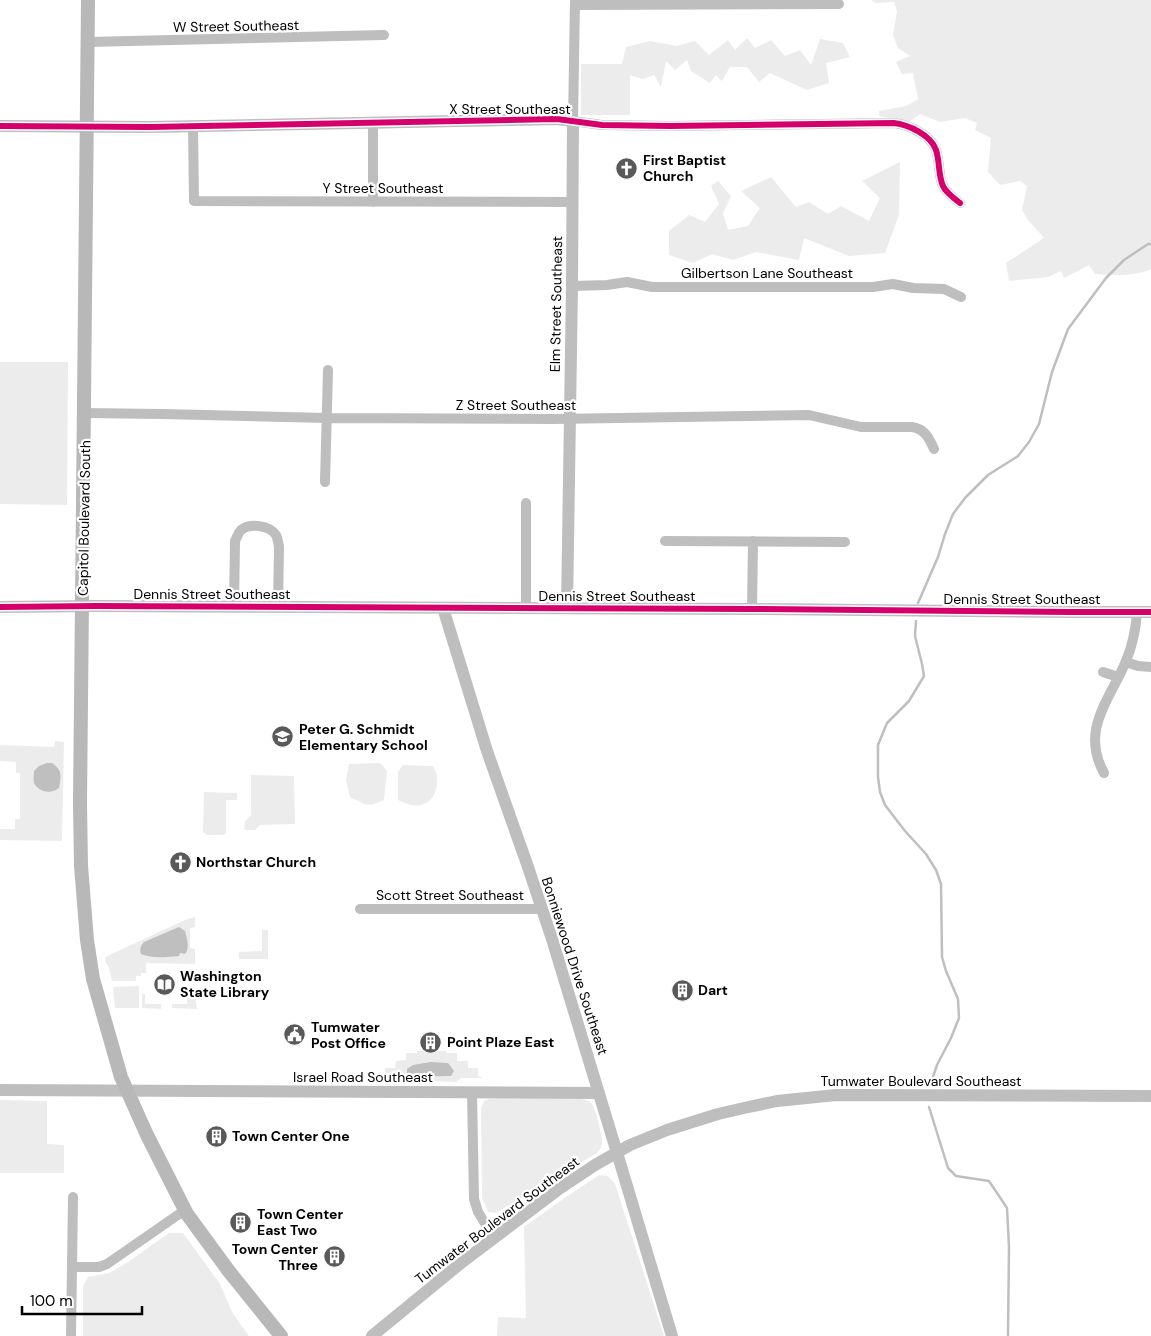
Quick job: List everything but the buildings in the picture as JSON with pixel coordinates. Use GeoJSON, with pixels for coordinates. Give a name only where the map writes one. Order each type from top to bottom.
{"type":"FeatureCollection","features":[{"type":"Feature","properties":{"kind":"main road","name":"Capitol Boulevard South"},"geometry":{"type":"LineString","coordinates":[[88,0],[80,820],[84,916],[93,979],[121,1077],[147,1135],[185,1210],[228,1270],[280,1336]]}},
{"type":"Feature","properties":{"kind":"street"},"geometry":{"type":"LineString","coordinates":[[575,2],[839,4]]}},
{"type":"Feature","properties":{"kind":"street","name":"Elm Street Southeast"},"geometry":{"type":"LineString","coordinates":[[566,608],[575,2]]}},
{"type":"Feature","properties":{"kind":"street","name":"W Street Southeast"},"geometry":{"type":"LineString","coordinates":[[88,42],[384,35]]}},
{"type":"Feature","properties":{"kind":"street","name":"X Street Southeast"},"geometry":{"type":"LineString","coordinates":[[0,126],[193,126],[557,120],[602,124],[670,126],[894,123],[903,124],[929,139],[936,149],[944,188],[960,202]]}},
{"type":"Feature","properties":{"kind":"street"},"geometry":{"type":"LineString","coordinates":[[373,123],[373,202]]}},
{"type":"Feature","properties":{"kind":"street","name":"Y Street Southeast"},"geometry":{"type":"LineString","coordinates":[[193,126],[194,201],[572,202]]}},
{"type":"Feature","properties":{"kind":"street","name":"Gilbertson Lane Southeast"},"geometry":{"type":"LineString","coordinates":[[572,286],[607,285],[627,282],[652,287],[873,287],[893,284],[913,288],[944,288],[961,296]]}},
{"type":"Feature","properties":{"kind":"street"},"geometry":{"type":"LineString","coordinates":[[326,482],[328,370]]}},
{"type":"Feature","properties":{"kind":"street","name":"Z Street Southeast"},"geometry":{"type":"LineString","coordinates":[[85,413],[326,418],[569,419],[809,415],[861,428],[912,426],[927,435],[934,449]]}},
{"type":"Feature","properties":{"kind":"street"},"geometry":{"type":"LineString","coordinates":[[526,503],[526,608]]}},
{"type":"Feature","properties":{"kind":"street"},"geometry":{"type":"LineString","coordinates":[[234,607],[235,541],[242,529],[259,527],[268,528],[278,539],[278,607]]}},
{"type":"Feature","properties":{"kind":"street"},"geometry":{"type":"LineString","coordinates":[[665,541],[846,542]]}},
{"type":"Feature","properties":{"kind":"street"},"geometry":{"type":"LineString","coordinates":[[752,609],[753,541]]}},
{"type":"Feature","properties":{"kind":"street","name":"Dennis Street Southeast"},"geometry":{"type":"LineString","coordinates":[[0,607],[1151,612]]}},
{"type":"Feature","properties":{"kind":"street","name":"Bonniewood Drive Southeast"},"geometry":{"type":"LineString","coordinates":[[443,608],[487,751],[552,939],[672,1336]]}},
{"type":"Feature","properties":{"kind":"street"},"geometry":{"type":"LineString","coordinates":[[1104,773],[1096,754],[1096,730],[1100,716],[1126,662],[1134,637],[1137,612]]}},
{"type":"Feature","properties":{"kind":"street"},"geometry":{"type":"LineString","coordinates":[[1126,662],[1138,666],[1151,667]]}},
{"type":"Feature","properties":{"kind":"street"},"geometry":{"type":"LineString","coordinates":[[1103,672],[1118,677]]}},
{"type":"Feature","properties":{"kind":"street","name":"Scott Street Southeast"},"geometry":{"type":"LineString","coordinates":[[360,909],[541,909]]}},
{"type":"Feature","properties":{"kind":"street","name":"Israel Road Southeast"},"geometry":{"type":"LineString","coordinates":[[0,1090],[599,1093]]}},
{"type":"Feature","properties":{"kind":"street"},"geometry":{"type":"LineString","coordinates":[[472,1093],[474,1200],[478,1212],[494,1238]]}},
{"type":"Feature","properties":{"kind":"street","name":"Tumwater Boulevard Southeast"},"geometry":{"type":"LineString","coordinates":[[372,1336],[461,1263],[559,1188],[616,1152],[668,1130],[718,1114],[769,1103],[856,1094],[1151,1096]]}},
{"type":"Feature","properties":{"kind":"street"},"geometry":{"type":"LineString","coordinates":[[71,1336],[73,1197]]}},
{"type":"Feature","properties":{"kind":"street"},"geometry":{"type":"LineString","coordinates":[[72,1267],[99,1267],[107,1264],[185,1210]]}},
{"type":"Feature","properties":{"kind":"shaded area"},"geometry":{"type":"Polygon","coordinates":[[[871,0],[1151,0],[1151,269],[1131,274],[1095,274],[1089,265],[1064,278],[1061,271],[1048,277],[1009,281],[1006,263],[1044,238],[1022,210],[1027,186],[1020,181],[1000,185],[988,172],[991,138],[975,130],[977,123],[965,118],[940,122],[920,114],[909,122],[879,116],[879,111],[906,106],[918,99],[913,73],[902,74],[896,62],[910,56],[898,48],[893,35],[897,11],[894,2],[876,3],[871,0]]]}},
{"type":"Feature","properties":{"kind":"shaded area"},"geometry":{"type":"Polygon","coordinates":[[[747,38],[755,48],[771,40],[785,56],[800,50],[811,65],[820,39],[843,43],[850,57],[826,63],[829,83],[807,90],[770,73],[759,82],[747,67],[730,67],[722,81],[716,75],[710,83],[691,71],[687,60],[675,70],[666,61],[661,87],[654,75],[643,79],[630,75],[630,115],[581,115],[581,64],[622,64],[626,47],[650,41],[677,46],[695,41],[709,55],[728,40],[735,50],[747,38]]]}},
{"type":"Feature","properties":{"kind":"shaded area"},"geometry":{"type":"Polygon","coordinates":[[[900,162],[899,215],[885,253],[849,256],[804,238],[799,260],[756,252],[733,260],[712,254],[693,263],[669,255],[669,231],[689,215],[705,222],[719,204],[711,186],[718,181],[731,196],[723,213],[728,230],[748,226],[760,208],[741,191],[771,177],[796,207],[809,202],[828,214],[841,206],[869,221],[880,198],[862,181],[900,162]]]}},
{"type":"Feature","properties":{"kind":"shaded area"},"geometry":{"type":"Polygon","coordinates":[[[0,362],[68,362],[67,505],[0,504],[0,362]]]}},
{"type":"Feature","properties":{"kind":"shaded area"},"geometry":{"type":"Polygon","coordinates":[[[55,741],[64,742],[62,841],[0,840],[0,829],[15,829],[15,819],[20,819],[20,773],[16,773],[16,762],[0,761],[0,745],[54,747],[55,741]]]}},
{"type":"Feature","properties":{"kind":"shaded area"},"geometry":{"type":"Polygon","coordinates":[[[52,763],[56,766],[60,774],[59,788],[49,792],[42,791],[34,783],[34,771],[39,766],[52,763]]]}},
{"type":"Feature","properties":{"kind":"shaded area"},"geometry":{"type":"Polygon","coordinates":[[[380,763],[387,771],[384,800],[370,805],[350,797],[346,780],[349,764],[380,763]]]}},
{"type":"Feature","properties":{"kind":"shaded area"},"geometry":{"type":"Polygon","coordinates":[[[403,765],[433,766],[437,783],[434,794],[427,803],[415,805],[398,800],[398,772],[403,765]]]}},
{"type":"Feature","properties":{"kind":"shaded area"},"geometry":{"type":"Polygon","coordinates":[[[251,775],[294,776],[295,824],[260,825],[255,830],[244,830],[245,821],[251,815],[251,775]]]}},
{"type":"Feature","properties":{"kind":"shaded area"},"geometry":{"type":"Polygon","coordinates":[[[204,792],[237,793],[237,800],[226,800],[226,833],[223,835],[207,835],[203,832],[204,792]]]}},
{"type":"Feature","properties":{"kind":"shaded area"},"geometry":{"type":"Polygon","coordinates":[[[195,917],[195,927],[190,928],[190,948],[195,949],[195,964],[146,963],[146,973],[136,976],[136,981],[112,981],[105,957],[195,917]]]}},
{"type":"Feature","properties":{"kind":"shaded area"},"geometry":{"type":"Polygon","coordinates":[[[179,927],[185,931],[187,937],[188,946],[185,954],[150,957],[141,954],[140,951],[144,942],[179,927]]]}},
{"type":"Feature","properties":{"kind":"shaded area"},"geometry":{"type":"Polygon","coordinates":[[[262,930],[268,930],[268,959],[239,959],[239,952],[262,951],[262,930]]]}},
{"type":"Feature","properties":{"kind":"shaded area"},"geometry":{"type":"Polygon","coordinates":[[[139,986],[139,1008],[115,1008],[113,987],[139,986]]]}},
{"type":"Feature","properties":{"kind":"shaded area"},"geometry":{"type":"Polygon","coordinates":[[[142,994],[145,994],[145,1004],[161,1004],[161,1009],[142,1008],[142,994]]]}},
{"type":"Feature","properties":{"kind":"shaded area"},"geometry":{"type":"Polygon","coordinates":[[[187,995],[195,995],[197,1009],[172,1008],[172,1004],[187,1004],[187,995]]]}},
{"type":"Feature","properties":{"kind":"shaded area"},"geometry":{"type":"Polygon","coordinates":[[[417,1051],[457,1053],[457,1061],[468,1061],[468,1068],[478,1068],[478,1076],[483,1078],[461,1078],[456,1082],[406,1080],[399,1077],[385,1077],[385,1068],[395,1068],[396,1061],[406,1060],[406,1053],[417,1053],[417,1051]]]}},
{"type":"Feature","properties":{"kind":"shaded area"},"geometry":{"type":"Polygon","coordinates":[[[431,1062],[448,1063],[454,1071],[451,1076],[417,1076],[407,1073],[407,1069],[413,1065],[431,1062]]]}},
{"type":"Feature","properties":{"kind":"shaded area"},"geometry":{"type":"Polygon","coordinates":[[[489,1099],[587,1100],[593,1107],[602,1146],[597,1153],[496,1213],[488,1212],[482,1198],[481,1108],[484,1101],[489,1099]]]}},
{"type":"Feature","properties":{"kind":"shaded area"},"geometry":{"type":"Polygon","coordinates":[[[0,1100],[47,1101],[47,1144],[64,1145],[64,1173],[0,1173],[0,1100]]]}},
{"type":"Feature","properties":{"kind":"shaded area"},"geometry":{"type":"Polygon","coordinates":[[[599,1175],[608,1176],[615,1184],[664,1336],[497,1336],[498,1317],[526,1318],[524,1227],[599,1175]]]}},
{"type":"Feature","properties":{"kind":"shaded area"},"geometry":{"type":"Polygon","coordinates":[[[169,1233],[183,1233],[220,1284],[233,1314],[249,1336],[83,1336],[83,1286],[88,1277],[109,1273],[169,1233]]]}},
{"type":"Feature","properties":{"kind":"waterway"},"geometry":{"type":"LineString","coordinates":[[918,603],[938,557],[953,514],[965,498],[988,475],[1018,456],[1029,442],[1039,424],[1052,372],[1068,329],[1106,278],[1124,260],[1148,244],[1151,244]]}},
{"type":"Feature","properties":{"kind":"waterway"},"geometry":{"type":"LineString","coordinates":[[916,621],[915,636],[924,676],[909,701],[887,723],[878,745],[878,777],[880,792],[885,805],[926,854],[936,870],[941,884],[942,957],[958,999],[959,1018],[937,1065],[931,1083]]}},
{"type":"Feature","properties":{"kind":"waterway"},"geometry":{"type":"LineString","coordinates":[[929,1107],[948,1168],[956,1176],[989,1181],[1007,1208],[1009,1247],[1008,1336]]}},
{"type":"Feature","properties":{"kind":"cycle path"},"geometry":{"type":"LineString","coordinates":[[0,126],[150,127],[557,119],[602,125],[670,126],[894,123],[913,128],[929,140],[936,150],[940,177],[944,189],[960,203]]}},
{"type":"Feature","properties":{"kind":"cycle path"},"geometry":{"type":"LineString","coordinates":[[0,607],[1151,612]]}},
{"type":"Feature","properties":{"kind":"place","name":"First Baptist Church"},"geometry":{"type":"Point","coordinates":[627,168]}},
{"type":"Feature","properties":{"kind":"place","name":"Peter G. Schmidt Elementary School"},"geometry":{"type":"Point","coordinates":[283,737]}},
{"type":"Feature","properties":{"kind":"place","name":"Northstar Church"},"geometry":{"type":"Point","coordinates":[180,862]}},
{"type":"Feature","properties":{"kind":"place","name":"Washington State Library"},"geometry":{"type":"Point","coordinates":[164,984]}},
{"type":"Feature","properties":{"kind":"place","name":"Dart"},"geometry":{"type":"Point","coordinates":[682,990]}},
{"type":"Feature","properties":{"kind":"place","name":"Tumwater Post Office"},"geometry":{"type":"Point","coordinates":[295,1035]}},
{"type":"Feature","properties":{"kind":"place","name":"Point Plaze East"},"geometry":{"type":"Point","coordinates":[431,1042]}},
{"type":"Feature","properties":{"kind":"place","name":"Town Center One"},"geometry":{"type":"Point","coordinates":[216,1136]}},
{"type":"Feature","properties":{"kind":"place","name":"Town Center East Two"},"geometry":{"type":"Point","coordinates":[241,1222]}},
{"type":"Feature","properties":{"kind":"place","name":"Town Center Three"},"geometry":{"type":"Point","coordinates":[334,1257]}}]}
